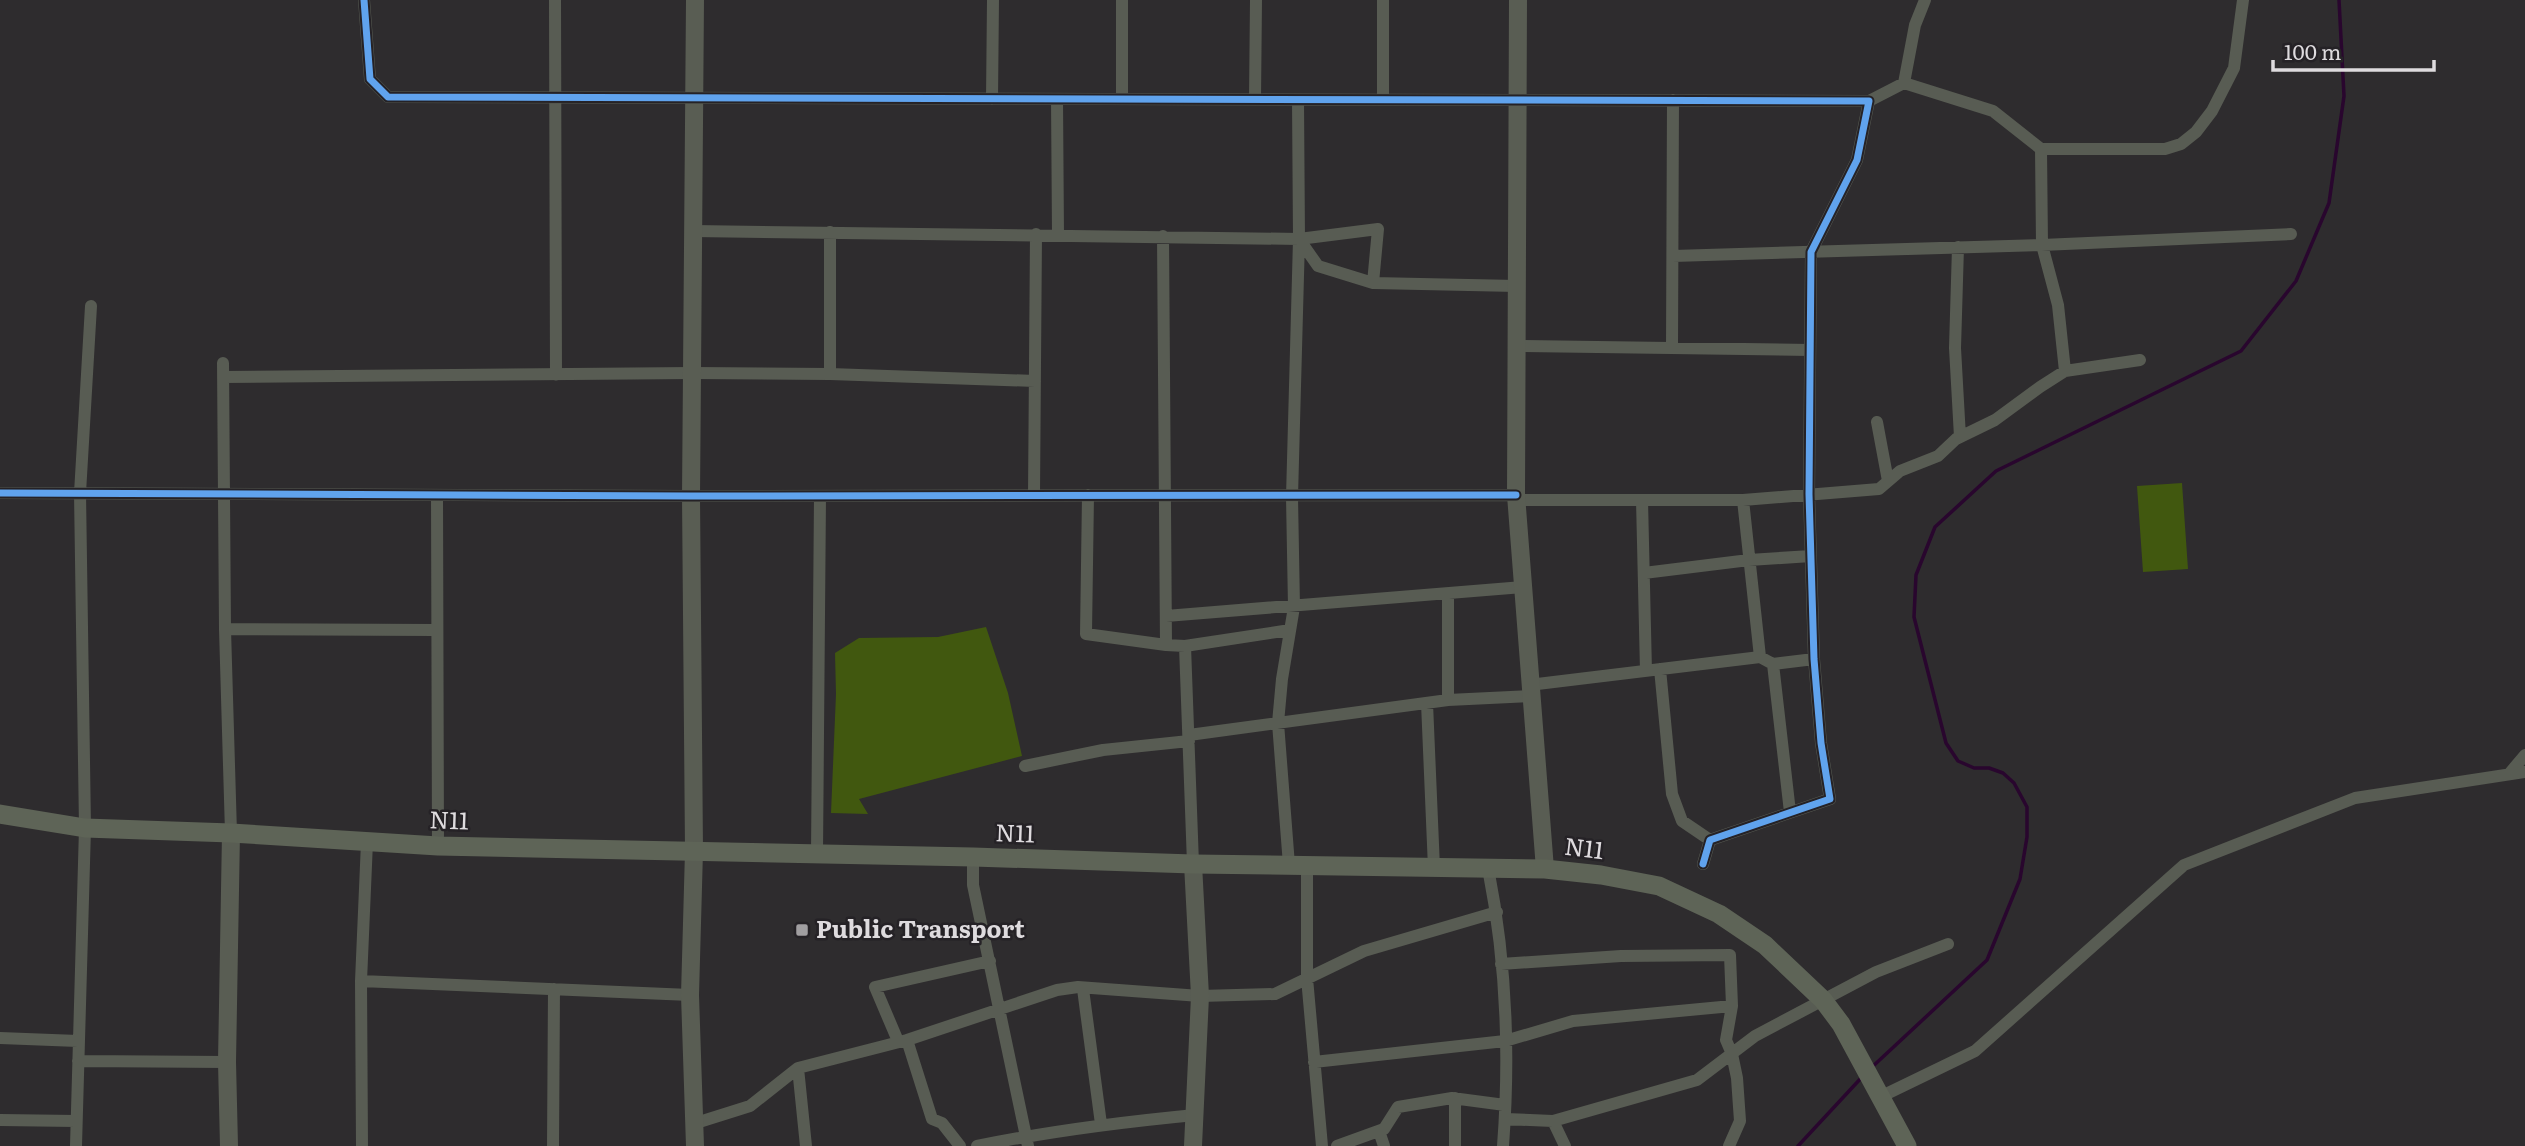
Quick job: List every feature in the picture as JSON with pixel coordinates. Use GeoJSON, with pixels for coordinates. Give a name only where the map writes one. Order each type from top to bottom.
{"type":"FeatureCollection","features":[{"type":"Feature","properties":{"kind":"main road","name":"N11"},"geometry":{"type":"LineString","coordinates":[[0,814],[85,828],[231,833],[438,846],[1193,864],[1545,869],[1601,875],[1659,886],[1671,891],[1718,914],[1765,945],[1823,1000],[1859,1055],[1908,1146]]}},
{"type":"Feature","properties":{"kind":"street"},"geometry":{"type":"LineString","coordinates":[[364,0],[370,79],[388,97],[1869,101],[1904,83],[1993,111],[2041,149],[2165,149],[2181,144],[2196,132],[2212,111],[2234,68],[2243,0]]}},
{"type":"Feature","properties":{"kind":"street"},"geometry":{"type":"LineString","coordinates":[[555,0],[556,374]]}},
{"type":"Feature","properties":{"kind":"street"},"geometry":{"type":"LineString","coordinates":[[695,0],[691,496],[694,851],[690,995],[695,1146]]}},
{"type":"Feature","properties":{"kind":"street"},"geometry":{"type":"LineString","coordinates":[[992,99],[993,0]]}},
{"type":"Feature","properties":{"kind":"street"},"geometry":{"type":"LineString","coordinates":[[1122,0],[1122,99]]}},
{"type":"Feature","properties":{"kind":"street"},"geometry":{"type":"LineString","coordinates":[[1255,99],[1256,0]]}},
{"type":"Feature","properties":{"kind":"street"},"geometry":{"type":"LineString","coordinates":[[1383,0],[1383,99]]}},
{"type":"Feature","properties":{"kind":"street"},"geometry":{"type":"LineString","coordinates":[[1518,0],[1516,497],[1545,869]]}},
{"type":"Feature","properties":{"kind":"street"},"geometry":{"type":"LineString","coordinates":[[1904,83],[1914,24],[1925,0]]}},
{"type":"Feature","properties":{"kind":"street"},"geometry":{"type":"LineString","coordinates":[[1057,99],[1058,234]]}},
{"type":"Feature","properties":{"kind":"street"},"geometry":{"type":"LineString","coordinates":[[1672,347],[1673,100]]}},
{"type":"Feature","properties":{"kind":"street"},"geometry":{"type":"LineString","coordinates":[[1298,101],[1299,239],[1292,497],[1294,607],[1278,723],[1298,865],[1322,1146]]}},
{"type":"Feature","properties":{"kind":"street"},"geometry":{"type":"LineString","coordinates":[[1710,840],[1830,799],[1821,743],[1814,659],[1809,494],[1811,252],[1857,160],[1869,101]]}},
{"type":"Feature","properties":{"kind":"street"},"geometry":{"type":"LineString","coordinates":[[2041,149],[2042,245],[2057,305],[2065,371]]}},
{"type":"Feature","properties":{"kind":"street"},"geometry":{"type":"LineString","coordinates":[[693,231],[1299,239],[1378,229],[1373,283]]}},
{"type":"Feature","properties":{"kind":"street"},"geometry":{"type":"LineString","coordinates":[[830,232],[831,374]]}},
{"type":"Feature","properties":{"kind":"street"},"geometry":{"type":"LineString","coordinates":[[1034,495],[1036,234]]}},
{"type":"Feature","properties":{"kind":"street"},"geometry":{"type":"LineString","coordinates":[[1673,256],[2042,245],[2291,234]]}},
{"type":"Feature","properties":{"kind":"street"},"geometry":{"type":"LineString","coordinates":[[1163,236],[1166,645]]}},
{"type":"Feature","properties":{"kind":"street"},"geometry":{"type":"LineString","coordinates":[[1299,239],[1318,266],[1373,283],[1517,286]]}},
{"type":"Feature","properties":{"kind":"street"},"geometry":{"type":"LineString","coordinates":[[1958,247],[1955,348],[1960,437]]}},
{"type":"Feature","properties":{"kind":"street"},"geometry":{"type":"LineString","coordinates":[[76,1146],[85,828],[80,493],[91,306]]}},
{"type":"Feature","properties":{"kind":"street"},"geometry":{"type":"LineString","coordinates":[[1517,346],[1810,350]]}},
{"type":"Feature","properties":{"kind":"street"},"geometry":{"type":"LineString","coordinates":[[0,493],[1164,495],[1743,500],[1879,489],[1900,471],[1938,456],[1960,437],[1995,419],[2065,371],[2140,360]]}},
{"type":"Feature","properties":{"kind":"street"},"geometry":{"type":"LineString","coordinates":[[223,363],[225,629],[231,833],[227,1062],[229,1146]]}},
{"type":"Feature","properties":{"kind":"street"},"geometry":{"type":"LineString","coordinates":[[223,377],[692,373],[831,374],[1035,381]]}},
{"type":"Feature","properties":{"kind":"street"},"geometry":{"type":"LineString","coordinates":[[1877,422],[1888,481]]}},
{"type":"Feature","properties":{"kind":"street"},"geometry":{"type":"LineString","coordinates":[[437,495],[438,846]]}},
{"type":"Feature","properties":{"kind":"street"},"geometry":{"type":"LineString","coordinates":[[1088,495],[1086,634],[1185,646],[1290,630]]}},
{"type":"Feature","properties":{"kind":"street"},"geometry":{"type":"LineString","coordinates":[[817,854],[820,496]]}},
{"type":"Feature","properties":{"kind":"street"},"geometry":{"type":"LineString","coordinates":[[1642,500],[1646,671]]}},
{"type":"Feature","properties":{"kind":"street"},"geometry":{"type":"LineString","coordinates":[[1743,500],[1760,657]]}},
{"type":"Feature","properties":{"kind":"street"},"geometry":{"type":"LineString","coordinates":[[1644,573],[1749,560],[1811,556]]}},
{"type":"Feature","properties":{"kind":"street"},"geometry":{"type":"LineString","coordinates":[[1166,615],[1522,587]]}},
{"type":"Feature","properties":{"kind":"street"},"geometry":{"type":"LineString","coordinates":[[1448,594],[1448,700]]}},
{"type":"Feature","properties":{"kind":"street"},"geometry":{"type":"LineString","coordinates":[[225,629],[436,630]]}},
{"type":"Feature","properties":{"kind":"street"},"geometry":{"type":"LineString","coordinates":[[1185,646],[1199,996],[1193,1146]]}},
{"type":"Feature","properties":{"kind":"street"},"geometry":{"type":"LineString","coordinates":[[1025,766],[1103,750],[1278,723],[1530,690],[1660,669],[1760,657],[1773,664],[1814,659]]}},
{"type":"Feature","properties":{"kind":"street"},"geometry":{"type":"LineString","coordinates":[[1773,664],[1790,812]]}},
{"type":"Feature","properties":{"kind":"street"},"geometry":{"type":"LineString","coordinates":[[1660,669],[1672,794],[1682,821],[1710,840]]}},
{"type":"Feature","properties":{"kind":"street"},"geometry":{"type":"LineString","coordinates":[[1427,703],[1434,868]]}},
{"type":"Feature","properties":{"kind":"street"},"geometry":{"type":"LineString","coordinates":[[2510,774],[2525,755]]}},
{"type":"Feature","properties":{"kind":"street"},"geometry":{"type":"LineString","coordinates":[[1877,1089],[1975,1051],[2184,865],[2355,798],[2525,772]]}},
{"type":"Feature","properties":{"kind":"street"},"geometry":{"type":"LineString","coordinates":[[1703,864],[1710,840]]}},
{"type":"Feature","properties":{"kind":"street"},"geometry":{"type":"LineString","coordinates":[[362,1146],[361,981],[367,842]]}},
{"type":"Feature","properties":{"kind":"street"},"geometry":{"type":"LineString","coordinates":[[973,857],[973,886],[1027,1141]]}},
{"type":"Feature","properties":{"kind":"street"},"geometry":{"type":"LineString","coordinates":[[1488,868],[1497,912],[1501,964],[1505,1041],[1503,1146]]}},
{"type":"Feature","properties":{"kind":"street"},"geometry":{"type":"LineString","coordinates":[[696,1123],[751,1106],[798,1068],[902,1041],[1057,990],[1070,987],[1199,996],[1275,994],[1364,951],[1497,912]]}},
{"type":"Feature","properties":{"kind":"street"},"geometry":{"type":"LineString","coordinates":[[1505,1119],[1553,1121],[1697,1080],[1755,1036],[1876,972],[1948,944]]}},
{"type":"Feature","properties":{"kind":"street"},"geometry":{"type":"LineString","coordinates":[[1501,964],[1621,956],[1730,954],[1732,1006],[1726,1040],[1732,1054],[1741,1121],[1729,1146]]}},
{"type":"Feature","properties":{"kind":"street"},"geometry":{"type":"LineString","coordinates":[[960,1146],[942,1123],[932,1119],[902,1041],[875,987],[990,961]]}},
{"type":"Feature","properties":{"kind":"street"},"geometry":{"type":"LineString","coordinates":[[361,981],[690,995]]}},
{"type":"Feature","properties":{"kind":"street"},"geometry":{"type":"LineString","coordinates":[[554,989],[554,1146]]}},
{"type":"Feature","properties":{"kind":"street"},"geometry":{"type":"LineString","coordinates":[[1083,989],[1101,1124]]}},
{"type":"Feature","properties":{"kind":"street"},"geometry":{"type":"LineString","coordinates":[[1314,1062],[1505,1041],[1573,1021],[1732,1006]]}},
{"type":"Feature","properties":{"kind":"street"},"geometry":{"type":"LineString","coordinates":[[0,1038],[78,1041]]}},
{"type":"Feature","properties":{"kind":"street"},"geometry":{"type":"LineString","coordinates":[[78,1061],[227,1062]]}},
{"type":"Feature","properties":{"kind":"street"},"geometry":{"type":"LineString","coordinates":[[798,1068],[806,1146]]}},
{"type":"Feature","properties":{"kind":"street"},"geometry":{"type":"LineString","coordinates":[[1337,1146],[1384,1129],[1398,1107],[1455,1098],[1505,1105]]}},
{"type":"Feature","properties":{"kind":"street"},"geometry":{"type":"LineString","coordinates":[[1455,1098],[1455,1146]]}},
{"type":"Feature","properties":{"kind":"street"},"geometry":{"type":"LineString","coordinates":[[977,1146],[1027,1141],[1101,1124],[1195,1115]]}},
{"type":"Feature","properties":{"kind":"street"},"geometry":{"type":"LineString","coordinates":[[0,1120],[76,1121]]}},
{"type":"Feature","properties":{"kind":"street"},"geometry":{"type":"LineString","coordinates":[[1553,1121],[1565,1146]]}},
{"type":"Feature","properties":{"kind":"street"},"geometry":{"type":"LineString","coordinates":[[1379,1131],[1384,1146]]}},
{"type":"Feature","properties":{"kind":"green space"},"geometry":{"type":"Polygon","coordinates":[[[2182,483],[2188,569],[2143,572],[2137,486],[2182,483]]]}},
{"type":"Feature","properties":{"kind":"green space"},"geometry":{"type":"Polygon","coordinates":[[[986,627],[1008,693],[1022,756],[859,799],[868,814],[831,813],[835,653],[859,638],[938,637],[986,627]]]}},
{"type":"Feature","properties":{"kind":"waterway"},"geometry":{"type":"LineString","coordinates":[[1871,1068],[1987,960],[2020,879],[2027,837],[2027,807],[2014,783],[2003,773],[1989,768],[1974,768],[1958,761],[1946,743],[1914,617],[1916,575],[1935,527],[1996,471],[2241,351],[2296,281],[2329,203],[2344,96],[2339,0]]}},
{"type":"Feature","properties":{"kind":"waterway"},"geometry":{"type":"LineString","coordinates":[[1798,1146],[1863,1076]]}},
{"type":"Feature","properties":{"kind":"cycle path"},"geometry":{"type":"LineString","coordinates":[[364,0],[370,79],[388,97],[1869,101],[1857,160],[1811,252],[1809,494],[1814,659],[1821,743],[1830,799],[1710,840],[1703,864]]}},
{"type":"Feature","properties":{"kind":"cycle path"},"geometry":{"type":"LineString","coordinates":[[0,493],[1516,495]]}},
{"type":"Feature","properties":{"kind":"place","name":"Public Transport"},"geometry":{"type":"Point","coordinates":[802,930]}}]}
